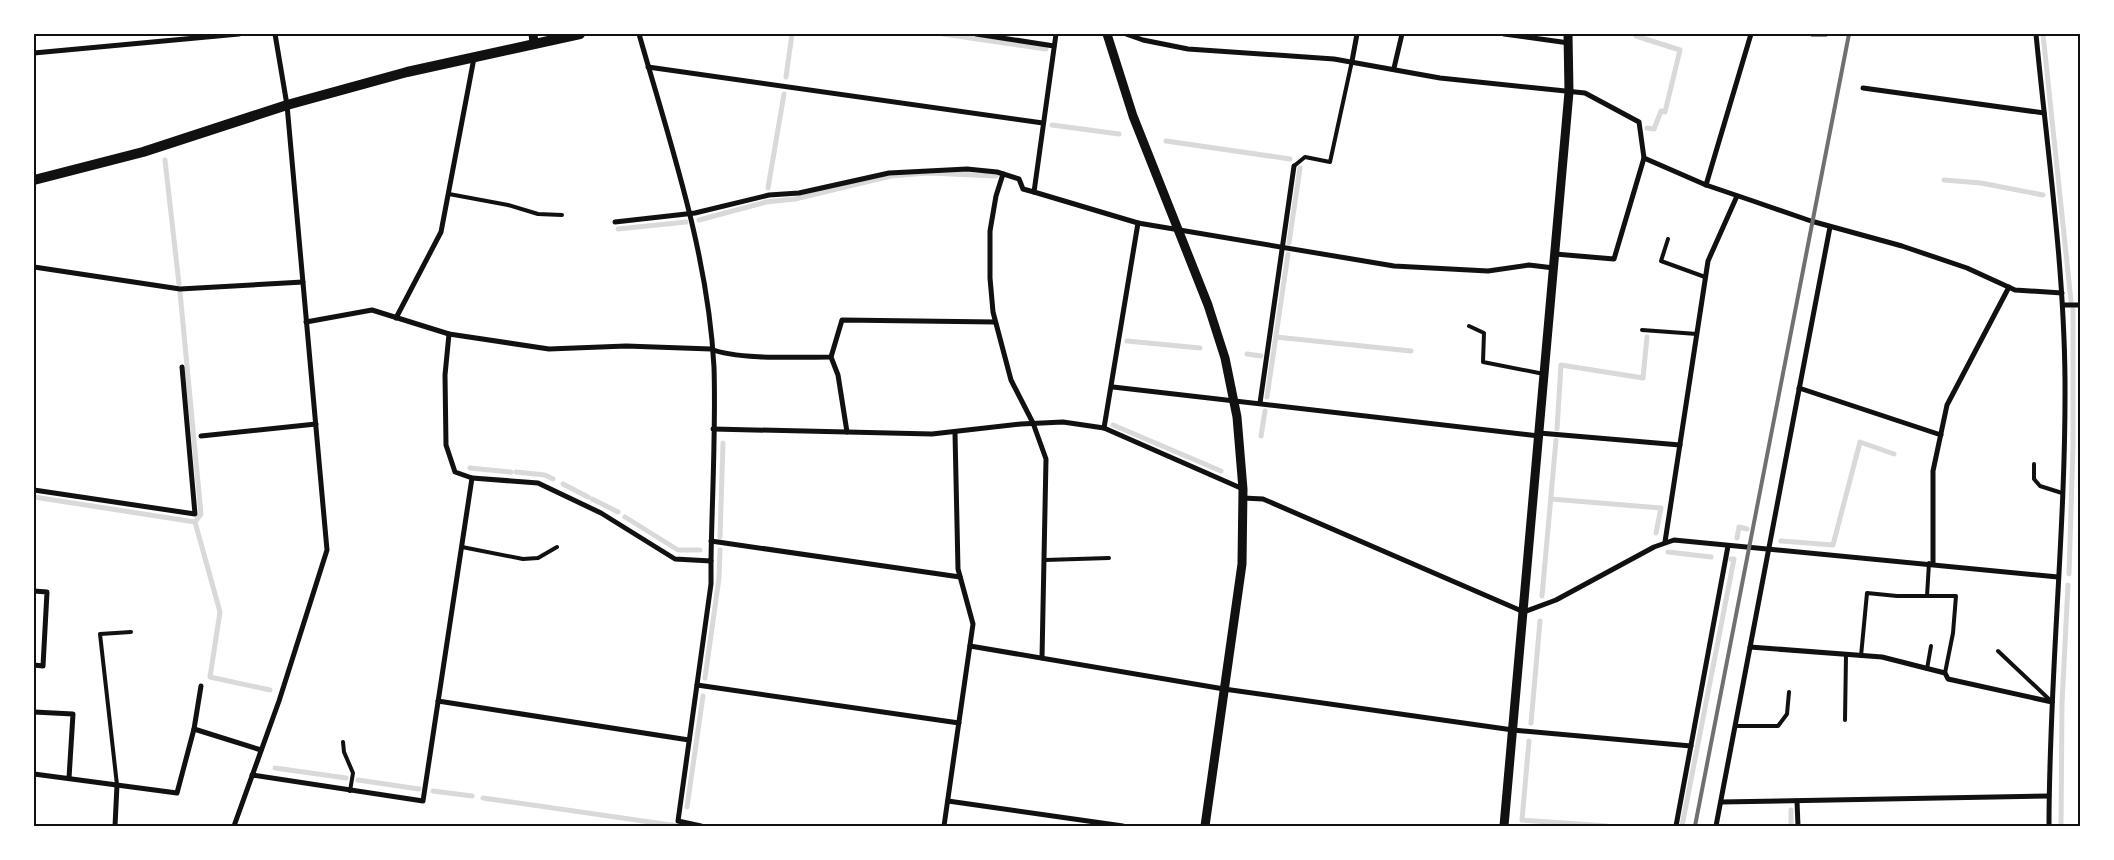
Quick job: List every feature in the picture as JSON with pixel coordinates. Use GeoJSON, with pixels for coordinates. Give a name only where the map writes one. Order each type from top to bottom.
{"type":"FeatureCollection","features":[{"type":"Feature","properties":{"kind":"main road"},"geometry":{"type":"LineString","coordinates":[[34,180],[189,139],[287,105],[407,72],[474,58],[533,39],[580,34]]}},
{"type":"Feature","properties":{"kind":"street"},"geometry":{"type":"LineString","coordinates":[[34,53],[239,34]]}},
{"type":"Feature","properties":{"kind":"street"},"geometry":{"type":"LineString","coordinates":[[234,826],[279,701],[327,550],[287,105],[275,34]]}},
{"type":"Feature","properties":{"kind":"street"},"geometry":{"type":"LineString","coordinates":[[639,34],[690,212],[703,280],[714,366],[711,584],[678,820],[701,826]]}},
{"type":"Feature","properties":{"kind":"street"},"geometry":{"type":"LineString","coordinates":[[976,34],[1054,46]]}},
{"type":"Feature","properties":{"kind":"street"},"geometry":{"type":"LineString","coordinates":[[1034,192],[1056,34]]}},
{"type":"Feature","properties":{"kind":"street"},"geometry":{"type":"LineString","coordinates":[[1107,34],[1133,116],[1208,304],[1225,358],[1234,400],[1243,493],[1242,564],[1205,826]]}},
{"type":"Feature","properties":{"kind":"street"},"geometry":{"type":"LineString","coordinates":[[1126,34],[1143,40],[1188,49],[1352,61],[1440,78],[1585,93],[1639,122],[1644,158],[1614,259],[1555,254]]}},
{"type":"Feature","properties":{"kind":"street"},"geometry":{"type":"LineString","coordinates":[[1352,61],[1356,34]]}},
{"type":"Feature","properties":{"kind":"street"},"geometry":{"type":"LineString","coordinates":[[1394,68],[1402,34]]}},
{"type":"Feature","properties":{"kind":"street"},"geometry":{"type":"LineString","coordinates":[[1504,34],[1568,38],[1569,92],[1504,826]]}},
{"type":"Feature","properties":{"kind":"street"},"geometry":{"type":"LineString","coordinates":[[1706,185],[1751,34]]}},
{"type":"Feature","properties":{"kind":"street"},"geometry":{"type":"LineString","coordinates":[[1812,34],[1826,34]]}},
{"type":"Feature","properties":{"kind":"street"},"geometry":{"type":"LineString","coordinates":[[2036,34],[2062,293],[2065,380],[2049,826]]}},
{"type":"Feature","properties":{"kind":"street"},"geometry":{"type":"LineString","coordinates":[[396,318],[442,232],[474,58]]}},
{"type":"Feature","properties":{"kind":"street"},"geometry":{"type":"LineString","coordinates":[[648,67],[1044,123]]}},
{"type":"Feature","properties":{"kind":"street"},"geometry":{"type":"LineString","coordinates":[[1863,88],[2044,113]]}},
{"type":"Feature","properties":{"kind":"street"},"geometry":{"type":"LineString","coordinates":[[1644,158],[1706,185],[1830,227],[1902,246],[1967,268],[2015,290],[2062,293]]}},
{"type":"Feature","properties":{"kind":"street"},"geometry":{"type":"LineString","coordinates":[[1260,403],[1294,166]]}},
{"type":"Feature","properties":{"kind":"street"},"geometry":{"type":"LineString","coordinates":[[615,222],[690,212],[695,213],[768,195],[800,193],[889,173],[967,169],[1003,174],[1019,179],[1023,190],[1138,223],[1394,266],[1488,271],[1529,265],[1554,268]]}},
{"type":"Feature","properties":{"kind":"street"},"geometry":{"type":"LineString","coordinates":[[1003,174],[996,196],[990,231],[990,278],[995,322],[1011,380],[1033,423],[1046,459],[1042,658]]}},
{"type":"Feature","properties":{"kind":"street"},"geometry":{"type":"LineString","coordinates":[[1665,542],[1708,261],[1737,196]]}},
{"type":"Feature","properties":{"kind":"street"},"geometry":{"type":"LineString","coordinates":[[1104,428],[1138,223]]}},
{"type":"Feature","properties":{"kind":"street"},"geometry":{"type":"LineString","coordinates":[[1716,826],[1830,227]]}},
{"type":"Feature","properties":{"kind":"street"},"geometry":{"type":"LineString","coordinates":[[34,267],[180,288],[303,282]]}},
{"type":"Feature","properties":{"kind":"street"},"geometry":{"type":"LineString","coordinates":[[1931,564],[1933,471],[1947,405],[2009,287]]}},
{"type":"Feature","properties":{"kind":"street"},"geometry":{"type":"LineString","coordinates":[[2063,305],[2080,305]]}},
{"type":"Feature","properties":{"kind":"street"},"geometry":{"type":"LineString","coordinates":[[306,322],[372,310],[449,334],[548,349],[626,346],[711,348],[719,352],[770,357],[831,358]]}},
{"type":"Feature","properties":{"kind":"street"},"geometry":{"type":"LineString","coordinates":[[847,432],[838,375],[831,358],[842,320],[995,322]]}},
{"type":"Feature","properties":{"kind":"street"},"geometry":{"type":"LineString","coordinates":[[449,334],[446,375],[446,445],[456,472],[472,478],[538,483],[601,513],[674,559],[711,560]]}},
{"type":"Feature","properties":{"kind":"street"},"geometry":{"type":"LineString","coordinates":[[34,490],[195,514],[182,367]]}},
{"type":"Feature","properties":{"kind":"street"},"geometry":{"type":"LineString","coordinates":[[1112,387],[1539,434],[1680,445]]}},
{"type":"Feature","properties":{"kind":"street"},"geometry":{"type":"LineString","coordinates":[[1799,388],[1941,435]]}},
{"type":"Feature","properties":{"kind":"street"},"geometry":{"type":"LineString","coordinates":[[713,429],[955,433],[1033,423],[1063,422],[1104,428],[1243,493],[1263,499],[1524,612],[1556,600],[1665,542],[1674,540],[2058,577]]}},
{"type":"Feature","properties":{"kind":"street"},"geometry":{"type":"LineString","coordinates":[[201,436],[316,424]]}},
{"type":"Feature","properties":{"kind":"street"},"geometry":{"type":"LineString","coordinates":[[944,826],[973,624],[960,577],[956,527],[955,433]]}},
{"type":"Feature","properties":{"kind":"street"},"geometry":{"type":"LineString","coordinates":[[252,776],[423,801],[472,478]]}},
{"type":"Feature","properties":{"kind":"street"},"geometry":{"type":"LineString","coordinates":[[711,541],[960,577]]}},
{"type":"Feature","properties":{"kind":"street"},"geometry":{"type":"LineString","coordinates":[[1676,826],[1728,546]]}},
{"type":"Feature","properties":{"kind":"street"},"geometry":{"type":"LineString","coordinates":[[34,591],[47,592],[43,666],[34,665]]}},
{"type":"Feature","properties":{"kind":"street"},"geometry":{"type":"LineString","coordinates":[[970,646],[1224,689],[1513,730],[1691,746]]}},
{"type":"Feature","properties":{"kind":"street"},"geometry":{"type":"LineString","coordinates":[[1750,646],[1882,657],[1945,673],[1948,679],[2052,702]]}},
{"type":"Feature","properties":{"kind":"street"},"geometry":{"type":"LineString","coordinates":[[697,684],[959,722]]}},
{"type":"Feature","properties":{"kind":"street"},"geometry":{"type":"LineString","coordinates":[[34,774],[177,793],[194,729],[201,686]]}},
{"type":"Feature","properties":{"kind":"street"},"geometry":{"type":"LineString","coordinates":[[438,701],[689,740]]}},
{"type":"Feature","properties":{"kind":"street"},"geometry":{"type":"LineString","coordinates":[[34,712],[73,714],[69,778]]}},
{"type":"Feature","properties":{"kind":"street"},"geometry":{"type":"LineString","coordinates":[[194,729],[261,750]]}},
{"type":"Feature","properties":{"kind":"street"},"geometry":{"type":"LineString","coordinates":[[115,826],[117,785]]}},
{"type":"Feature","properties":{"kind":"street"},"geometry":{"type":"LineString","coordinates":[[1721,802],[2049,796]]}},
{"type":"Feature","properties":{"kind":"street"},"geometry":{"type":"LineString","coordinates":[[948,801],[1123,826]]}},
{"type":"Feature","properties":{"kind":"street"},"geometry":{"type":"LineString","coordinates":[[1797,801],[1798,826]]}},
{"type":"Feature","properties":{"kind":"lane"},"geometry":{"type":"LineString","coordinates":[[1294,166],[1305,157],[1330,162],[1352,61]]}},
{"type":"Feature","properties":{"kind":"lane"},"geometry":{"type":"LineString","coordinates":[[450,194],[508,205],[538,214],[562,215]]}},
{"type":"Feature","properties":{"kind":"lane"},"geometry":{"type":"LineString","coordinates":[[1668,239],[1661,261],[1705,277]]}},
{"type":"Feature","properties":{"kind":"lane"},"geometry":{"type":"LineString","coordinates":[[1469,326],[1484,333],[1483,362],[1544,374]]}},
{"type":"Feature","properties":{"kind":"lane"},"geometry":{"type":"LineString","coordinates":[[1642,330],[1696,334]]}},
{"type":"Feature","properties":{"kind":"lane"},"geometry":{"type":"LineString","coordinates":[[2034,464],[2034,479],[2040,486],[2062,493]]}},
{"type":"Feature","properties":{"kind":"lane"},"geometry":{"type":"LineString","coordinates":[[462,548],[523,559],[538,558],[558,547]]}},
{"type":"Feature","properties":{"kind":"lane"},"geometry":{"type":"LineString","coordinates":[[1045,560],[1109,558]]}},
{"type":"Feature","properties":{"kind":"lane"},"geometry":{"type":"LineString","coordinates":[[1927,596],[1931,564]]}},
{"type":"Feature","properties":{"kind":"lane"},"geometry":{"type":"LineString","coordinates":[[1861,656],[1867,592],[1956,596],[1953,633],[1945,673]]}},
{"type":"Feature","properties":{"kind":"lane"},"geometry":{"type":"LineString","coordinates":[[117,785],[100,634],[131,632]]}},
{"type":"Feature","properties":{"kind":"lane"},"geometry":{"type":"LineString","coordinates":[[1927,668],[1930,646]]}},
{"type":"Feature","properties":{"kind":"lane"},"geometry":{"type":"LineString","coordinates":[[1998,651],[2052,702]]}},
{"type":"Feature","properties":{"kind":"lane"},"geometry":{"type":"LineString","coordinates":[[1845,720],[1846,655]]}},
{"type":"Feature","properties":{"kind":"lane"},"geometry":{"type":"LineString","coordinates":[[1735,726],[1778,726],[1787,714],[1789,692]]}},
{"type":"Feature","properties":{"kind":"lane"},"geometry":{"type":"LineString","coordinates":[[344,742],[344,752],[353,773],[350,791]]}},
{"type":"Feature","properties":{"kind":"waterway"},"geometry":{"type":"LineString","coordinates":[[786,77],[792,34]]}},
{"type":"Feature","properties":{"kind":"waterway"},"geometry":{"type":"LineString","coordinates":[[943,34],[1046,49]]}},
{"type":"Feature","properties":{"kind":"waterway"},"geometry":{"type":"LineString","coordinates":[[1637,34],[1636,36],[1680,50],[1665,112],[1661,111],[1654,129],[1647,128]]}},
{"type":"Feature","properties":{"kind":"waterway"},"geometry":{"type":"LineString","coordinates":[[2043,34],[2071,301]]}},
{"type":"Feature","properties":{"kind":"waterway"},"geometry":{"type":"LineString","coordinates":[[768,188],[784,94]]}},
{"type":"Feature","properties":{"kind":"waterway"},"geometry":{"type":"LineString","coordinates":[[1052,125],[1119,134]]}},
{"type":"Feature","properties":{"kind":"waterway"},"geometry":{"type":"LineString","coordinates":[[1166,141],[1290,159]]}},
{"type":"Feature","properties":{"kind":"waterway"},"geometry":{"type":"LineString","coordinates":[[165,160],[179,284]]}},
{"type":"Feature","properties":{"kind":"waterway"},"geometry":{"type":"LineString","coordinates":[[1289,243],[1300,168]]}},
{"type":"Feature","properties":{"kind":"waterway"},"geometry":{"type":"LineString","coordinates":[[699,220],[766,202],[795,199],[891,176],[928,173],[996,176]]}},
{"type":"Feature","properties":{"kind":"waterway"},"geometry":{"type":"LineString","coordinates":[[1944,180],[1981,183],[2043,195]]}},
{"type":"Feature","properties":{"kind":"waterway"},"geometry":{"type":"LineString","coordinates":[[618,229],[686,222]]}},
{"type":"Feature","properties":{"kind":"waterway"},"geometry":{"type":"LineString","coordinates":[[1267,397],[1288,254]]}},
{"type":"Feature","properties":{"kind":"waterway"},"geometry":{"type":"LineString","coordinates":[[180,292],[201,514],[195,522]]}},
{"type":"Feature","properties":{"kind":"waterway"},"geometry":{"type":"LineString","coordinates":[[2069,574],[2073,446],[2073,309]]}},
{"type":"Feature","properties":{"kind":"waterway"},"geometry":{"type":"LineString","coordinates":[[1276,337],[1411,351]]}},
{"type":"Feature","properties":{"kind":"waterway"},"geometry":{"type":"LineString","coordinates":[[1557,429],[1561,365],[1643,378],[1647,337]]}},
{"type":"Feature","properties":{"kind":"waterway"},"geometry":{"type":"LineString","coordinates":[[1127,341],[1200,348]]}},
{"type":"Feature","properties":{"kind":"waterway"},"geometry":{"type":"LineString","coordinates":[[1247,354],[1261,356]]}},
{"type":"Feature","properties":{"kind":"waterway"},"geometry":{"type":"LineString","coordinates":[[1261,436],[1265,411]]}},
{"type":"Feature","properties":{"kind":"waterway"},"geometry":{"type":"LineString","coordinates":[[1113,425],[1221,471]]}},
{"type":"Feature","properties":{"kind":"waterway"},"geometry":{"type":"LineString","coordinates":[[1542,596],[1556,440]]}},
{"type":"Feature","properties":{"kind":"waterway"},"geometry":{"type":"LineString","coordinates":[[1781,541],[1833,545],[1860,442],[1894,454]]}},
{"type":"Feature","properties":{"kind":"waterway"},"geometry":{"type":"LineString","coordinates":[[720,537],[723,443]]}},
{"type":"Feature","properties":{"kind":"waterway"},"geometry":{"type":"LineString","coordinates":[[470,468],[511,472]]}},
{"type":"Feature","properties":{"kind":"waterway"},"geometry":{"type":"LineString","coordinates":[[516,472],[545,475],[553,479]]}},
{"type":"Feature","properties":{"kind":"waterway"},"geometry":{"type":"LineString","coordinates":[[563,484],[588,497]]}},
{"type":"Feature","properties":{"kind":"waterway"},"geometry":{"type":"LineString","coordinates":[[34,497],[195,522],[220,612],[210,677],[270,690]]}},
{"type":"Feature","properties":{"kind":"waterway"},"geometry":{"type":"LineString","coordinates":[[592,499],[618,512]]}},
{"type":"Feature","properties":{"kind":"waterway"},"geometry":{"type":"LineString","coordinates":[[1551,499],[1661,508],[1656,533]]}},
{"type":"Feature","properties":{"kind":"waterway"},"geometry":{"type":"LineString","coordinates":[[625,517],[678,550],[700,550]]}},
{"type":"Feature","properties":{"kind":"waterway"},"geometry":{"type":"LineString","coordinates":[[1737,538],[1739,527],[1747,529]]}},
{"type":"Feature","properties":{"kind":"waterway"},"geometry":{"type":"LineString","coordinates":[[705,678],[719,578],[720,550]]}},
{"type":"Feature","properties":{"kind":"waterway"},"geometry":{"type":"LineString","coordinates":[[1668,552],[1711,557]]}},
{"type":"Feature","properties":{"kind":"waterway"},"geometry":{"type":"LineString","coordinates":[[1682,826],[1734,559],[1731,559]]}},
{"type":"Feature","properties":{"kind":"waterway"},"geometry":{"type":"LineString","coordinates":[[2061,826],[2062,703],[2068,585]]}},
{"type":"Feature","properties":{"kind":"waterway"},"geometry":{"type":"LineString","coordinates":[[1531,723],[1540,621]]}},
{"type":"Feature","properties":{"kind":"waterway"},"geometry":{"type":"LineString","coordinates":[[687,807],[703,696]]}},
{"type":"Feature","properties":{"kind":"waterway"},"geometry":{"type":"LineString","coordinates":[[1529,741],[1522,820],[1607,826]]}},
{"type":"Feature","properties":{"kind":"waterway"},"geometry":{"type":"LineString","coordinates":[[275,768],[346,778]]}},
{"type":"Feature","properties":{"kind":"waterway"},"geometry":{"type":"LineString","coordinates":[[358,780],[419,789]]}},
{"type":"Feature","properties":{"kind":"waterway"},"geometry":{"type":"LineString","coordinates":[[433,791],[472,796]]}},
{"type":"Feature","properties":{"kind":"waterway"},"geometry":{"type":"LineString","coordinates":[[483,798],[678,826]]}},
{"type":"Feature","properties":{"kind":"waterway"},"geometry":{"type":"LineString","coordinates":[[1791,810],[1791,826]]}},
{"type":"Feature","properties":{"kind":"railway"},"geometry":{"type":"LineString","coordinates":[[1695,826],[1849,34]]}}]}
